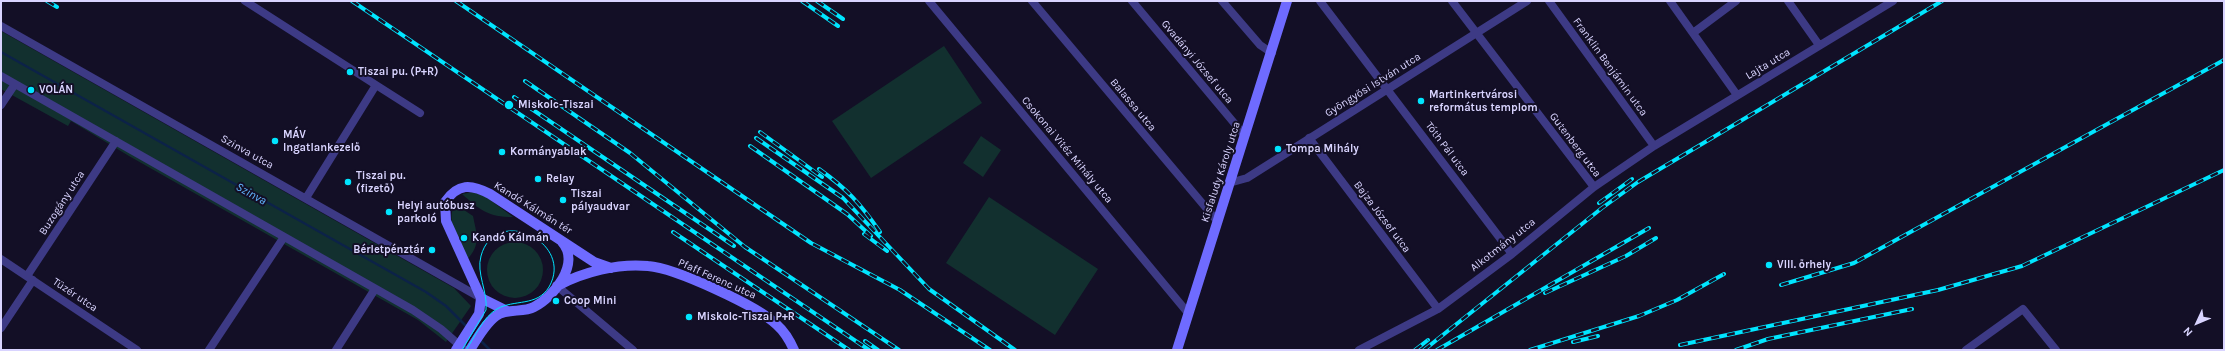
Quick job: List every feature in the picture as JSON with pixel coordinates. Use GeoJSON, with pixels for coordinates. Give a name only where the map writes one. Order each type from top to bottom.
{"type":"FeatureCollection","features":[{"type":"Feature","properties":{"kind":"street"},"geometry":{"type":"LineString","coordinates":[[245,1],[420,113]]}},
{"type":"Feature","properties":{"kind":"street","name":"Csokonai Vitéz Mihály utca"},"geometry":{"type":"LineString","coordinates":[[929,1],[1188,313]]}},
{"type":"Feature","properties":{"kind":"street","name":"Balassa utca"},"geometry":{"type":"LineString","coordinates":[[1032,1],[1218,222]]}},
{"type":"Feature","properties":{"kind":"street","name":"Gvadányi József utca"},"geometry":{"type":"LineString","coordinates":[[1132,1],[1245,136]]}},
{"type":"Feature","properties":{"kind":"street"},"geometry":{"type":"LineString","coordinates":[[1222,1],[1260,45],[1272,53]]}},
{"type":"Feature","properties":{"kind":"street","name":"Kisfaludy Károly utca"},"geometry":{"type":"LineString","coordinates":[[1177,350],[1229,183],[1272,53],[1287,1]]}},
{"type":"Feature","properties":{"kind":"street","name":"Tóth Pál utca"},"geometry":{"type":"LineString","coordinates":[[1320,1],[1512,254]]}},
{"type":"Feature","properties":{"kind":"street","name":"Gutenberg utca"},"geometry":{"type":"LineString","coordinates":[[1452,1],[1594,187]]}},
{"type":"Feature","properties":{"kind":"street","name":"Gyöngyösi István utca"},"geometry":{"type":"LineString","coordinates":[[1229,183],[1247,178],[1527,1]]}},
{"type":"Feature","properties":{"kind":"street","name":"Franklin Benjámin utca"},"geometry":{"type":"LineString","coordinates":[[1549,1],[1654,146]]}},
{"type":"Feature","properties":{"kind":"street"},"geometry":{"type":"LineString","coordinates":[[1670,1],[1737,95]]}},
{"type":"Feature","properties":{"kind":"street"},"geometry":{"type":"LineString","coordinates":[[1693,33],[1736,1]]}},
{"type":"Feature","properties":{"kind":"street"},"geometry":{"type":"LineString","coordinates":[[1788,1],[1819,45]]}},
{"type":"Feature","properties":{"kind":"street","name":"Lajta utca"},"geometry":{"type":"LineString","coordinates":[[1654,146],[1893,1]]}},
{"type":"Feature","properties":{"kind":"street","name":"Szinva utca"},"geometry":{"type":"LineString","coordinates":[[1,26],[481,298]]}},
{"type":"Feature","properties":{"kind":"street"},"geometry":{"type":"LineString","coordinates":[[1,76],[375,288],[425,318],[460,348],[479,314],[481,298],[507,311]]}},
{"type":"Feature","properties":{"kind":"street"},"geometry":{"type":"LineString","coordinates":[[1,105],[15,84]]}},
{"type":"Feature","properties":{"kind":"street"},"geometry":{"type":"LineString","coordinates":[[306,198],[376,85]]}},
{"type":"Feature","properties":{"kind":"street","name":"Bajza József utca"},"geometry":{"type":"LineString","coordinates":[[1309,138],[1438,309]]}},
{"type":"Feature","properties":{"kind":"street","name":"Buzogány utca"},"geometry":{"type":"LineString","coordinates":[[1,328],[30,278],[116,141]]}},
{"type":"Feature","properties":{"kind":"street","name":"Alkotmány utca"},"geometry":{"type":"LineString","coordinates":[[1359,350],[1438,309],[1512,254],[1594,187],[1654,146]]}},
{"type":"Feature","properties":{"kind":"street","name":"Kandó Kálmán tér"},"geometry":{"type":"LineString","coordinates":[[481,298],[446,221],[445,202],[452,194],[463,188],[476,187],[594,262],[612,268]]}},
{"type":"Feature","properties":{"kind":"street"},"geometry":{"type":"LineString","coordinates":[[209,350],[284,237]]}},
{"type":"Feature","properties":{"kind":"street"},"geometry":{"type":"LineString","coordinates":[[470,350],[489,322],[497,315],[507,311],[533,308],[547,298],[557,286],[565,272],[569,258],[564,245],[558,238]]}},
{"type":"Feature","properties":{"kind":"street","name":"Tüzér utca"},"geometry":{"type":"LineString","coordinates":[[1,259],[137,350]]}},
{"type":"Feature","properties":{"kind":"street","name":"Pfaff Ferenc utca"},"geometry":{"type":"LineString","coordinates":[[612,268],[648,266],[662,268],[694,280],[767,316],[787,337],[794,350]]}},
{"type":"Feature","properties":{"kind":"street"},"geometry":{"type":"LineString","coordinates":[[557,286],[579,275],[612,268]]}},
{"type":"Feature","properties":{"kind":"street"},"geometry":{"type":"LineString","coordinates":[[557,286],[633,350]]}},
{"type":"Feature","properties":{"kind":"street"},"geometry":{"type":"LineString","coordinates":[[336,350],[375,288]]}},
{"type":"Feature","properties":{"kind":"street"},"geometry":{"type":"LineString","coordinates":[[1966,350],[2023,309],[2056,350]]}},
{"type":"Feature","properties":{"kind":"green space"},"geometry":{"type":"Polygon","coordinates":[[[1,31],[454,288],[471,306],[446,342],[418,320],[129,156],[71,121],[68,126],[1,89],[1,31]]]}},
{"type":"Feature","properties":{"kind":"green space"},"geometry":{"type":"Polygon","coordinates":[[[944,46],[982,103],[871,178],[832,121],[944,46]]]}},
{"type":"Feature","properties":{"kind":"green space"},"geometry":{"type":"Polygon","coordinates":[[[981,136],[1001,150],[983,177],[963,163],[981,136]]]}},
{"type":"Feature","properties":{"kind":"green space"},"geometry":{"type":"Polygon","coordinates":[[[474,192],[486,197],[513,217],[497,216],[485,212],[462,194],[474,192]]]}},
{"type":"Feature","properties":{"kind":"green space"},"geometry":{"type":"Polygon","coordinates":[[[989,197],[1098,269],[1055,335],[946,263],[989,197]]]}},
{"type":"Feature","properties":{"kind":"green space"},"geometry":{"type":"Polygon","coordinates":[[[455,204],[473,216],[477,234],[476,244],[467,260],[452,225],[452,211],[455,204]]]}},
{"type":"Feature","properties":{"kind":"green space"},"geometry":{"type":"Polygon","coordinates":[[[510,242],[520,242],[535,250],[541,259],[543,270],[541,281],[535,290],[520,298],[510,298],[499,293],[492,286],[487,275],[487,265],[492,254],[499,247],[510,242]]]}},
{"type":"Feature","properties":{"kind":"waterway","name":"Szinva"},"geometry":{"type":"LineString","coordinates":[[1,52],[426,292],[446,306],[467,327]]}},
{"type":"Feature","properties":{"kind":"waterway","name":"Szinva"},"geometry":{"type":"LineString","coordinates":[[479,339],[490,350]]}},
{"type":"Feature","properties":{"kind":"tram line"},"geometry":{"type":"LineString","coordinates":[[462,350],[486,310],[480,262],[481,256],[489,241],[501,233],[516,231],[530,235],[543,244],[551,256],[554,271],[549,287],[544,293],[532,300],[511,304],[497,309],[483,322],[466,350]]}},
{"type":"Feature","properties":{"kind":"railway"},"geometry":{"type":"LineString","coordinates":[[47,1],[57,7]]}},
{"type":"Feature","properties":{"kind":"railway"},"geometry":{"type":"LineString","coordinates":[[352,1],[869,350]]}},
{"type":"Feature","properties":{"kind":"railway"},"geometry":{"type":"LineString","coordinates":[[456,1],[811,243],[900,290],[990,350]]}},
{"type":"Feature","properties":{"kind":"railway"},"geometry":{"type":"LineString","coordinates":[[802,1],[838,26]]}},
{"type":"Feature","properties":{"kind":"railway"},"geometry":{"type":"LineString","coordinates":[[817,1],[843,19]]}},
{"type":"Feature","properties":{"kind":"railway"},"geometry":{"type":"LineString","coordinates":[[1424,350],[1602,208],[1638,182],[1942,1]]}},
{"type":"Feature","properties":{"kind":"railway"},"geometry":{"type":"LineString","coordinates":[[1781,285],[1854,263],[2224,60]]}},
{"type":"Feature","properties":{"kind":"railway"},"geometry":{"type":"LineString","coordinates":[[525,81],[630,153],[745,247],[899,350]]}},
{"type":"Feature","properties":{"kind":"railway"},"geometry":{"type":"LineString","coordinates":[[514,97],[734,246]]}},
{"type":"Feature","properties":{"kind":"railway"},"geometry":{"type":"LineString","coordinates":[[760,132],[822,177]]}},
{"type":"Feature","properties":{"kind":"railway"},"geometry":{"type":"LineString","coordinates":[[756,138],[843,198],[929,289],[1015,350]]}},
{"type":"Feature","properties":{"kind":"railway"},"geometry":{"type":"LineString","coordinates":[[750,146],[847,214],[871,236]]}},
{"type":"Feature","properties":{"kind":"railway"},"geometry":{"type":"LineString","coordinates":[[819,169],[838,183],[852,197],[880,232]]}},
{"type":"Feature","properties":{"kind":"railway"},"geometry":{"type":"LineString","coordinates":[[1680,345],[1938,290],[2022,266],[2224,170]]}},
{"type":"Feature","properties":{"kind":"railway"},"geometry":{"type":"LineString","coordinates":[[1599,203],[1632,179]]}},
{"type":"Feature","properties":{"kind":"railway"},"geometry":{"type":"LineString","coordinates":[[1437,350],[1649,228]]}},
{"type":"Feature","properties":{"kind":"railway"},"geometry":{"type":"LineString","coordinates":[[673,232],[849,350]]}},
{"type":"Feature","properties":{"kind":"railway"},"geometry":{"type":"LineString","coordinates":[[864,234],[887,251]]}},
{"type":"Feature","properties":{"kind":"railway"},"geometry":{"type":"LineString","coordinates":[[1545,293],[1626,256],[1656,238]]}},
{"type":"Feature","properties":{"kind":"railway"},"geometry":{"type":"LineString","coordinates":[[1530,350],[1639,316],[1677,300],[1724,274]]}},
{"type":"Feature","properties":{"kind":"railway"},"geometry":{"type":"LineString","coordinates":[[1736,350],[1768,339],[1912,309]]}},
{"type":"Feature","properties":{"kind":"railway"},"geometry":{"type":"LineString","coordinates":[[1573,342],[1598,336]]}},
{"type":"Feature","properties":{"kind":"railway"},"geometry":{"type":"LineString","coordinates":[[1415,350],[1428,340]]}},
{"type":"Feature","properties":{"kind":"railway"},"geometry":{"type":"LineString","coordinates":[[865,341],[878,350]]}},
{"type":"Feature","properties":{"kind":"place","name":"Tiszai pu. (P+R)"},"geometry":{"type":"Point","coordinates":[350,72]}},
{"type":"Feature","properties":{"kind":"place","name":"VOLÁN"},"geometry":{"type":"Point","coordinates":[31,90]}},
{"type":"Feature","properties":{"kind":"place","name":"Martinkertvárosi református templom"},"geometry":{"type":"Point","coordinates":[1421,101]}},
{"type":"Feature","properties":{"kind":"place","name":"Miskolc-Tiszai"},"geometry":{"type":"Point","coordinates":[509,105]}},
{"type":"Feature","properties":{"kind":"place","name":"MÁV Ingatlankezelő"},"geometry":{"type":"Point","coordinates":[275,141]}},
{"type":"Feature","properties":{"kind":"place","name":"Tompa Mihály"},"geometry":{"type":"Point","coordinates":[1278,149]}},
{"type":"Feature","properties":{"kind":"place","name":"Kormányablak"},"geometry":{"type":"Point","coordinates":[502,152]}},
{"type":"Feature","properties":{"kind":"place","name":"Relay"},"geometry":{"type":"Point","coordinates":[538,179]}},
{"type":"Feature","properties":{"kind":"place","name":"Tiszai pu. (fizető)"},"geometry":{"type":"Point","coordinates":[348,182]}},
{"type":"Feature","properties":{"kind":"place","name":"Tiszai pályaudvar"},"geometry":{"type":"Point","coordinates":[563,200]}},
{"type":"Feature","properties":{"kind":"place","name":"Helyi autóbusz parkoló"},"geometry":{"type":"Point","coordinates":[389,212]}},
{"type":"Feature","properties":{"kind":"place","name":"Kandó Kálmán"},"geometry":{"type":"Point","coordinates":[464,238]}},
{"type":"Feature","properties":{"kind":"place","name":"Bérletpénztár"},"geometry":{"type":"Point","coordinates":[432,250]}},
{"type":"Feature","properties":{"kind":"place","name":"VIII. őrhely"},"geometry":{"type":"Point","coordinates":[1769,265]}},
{"type":"Feature","properties":{"kind":"place","name":"Coop Mini"},"geometry":{"type":"Point","coordinates":[556,301]}},
{"type":"Feature","properties":{"kind":"place","name":"Miskolc-Tiszai P+R"},"geometry":{"type":"Point","coordinates":[689,317]}}]}
